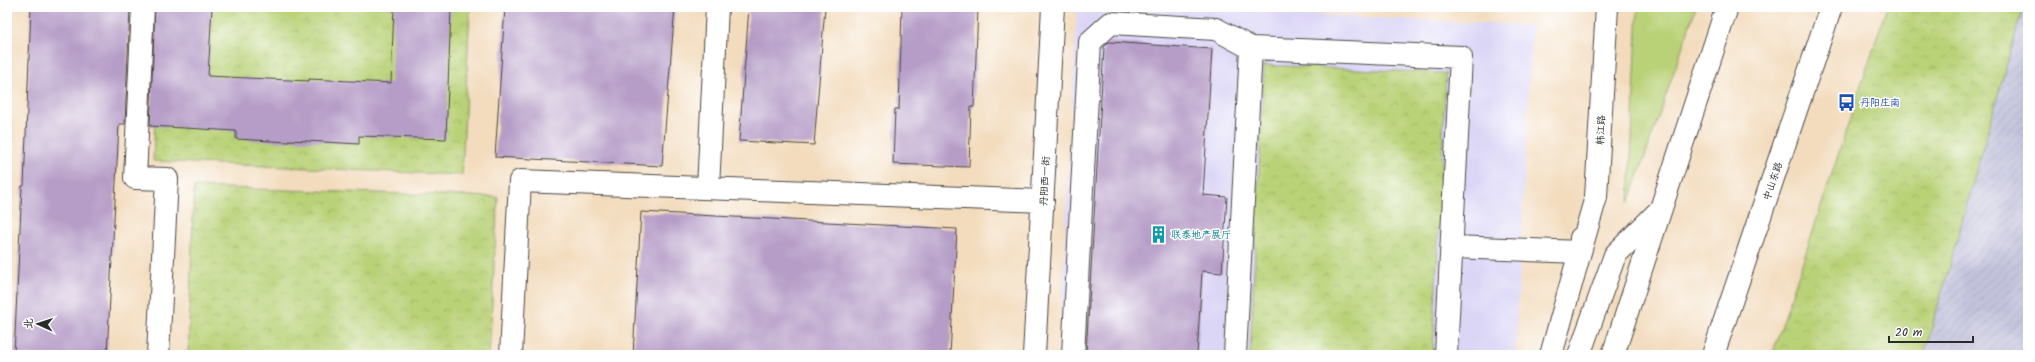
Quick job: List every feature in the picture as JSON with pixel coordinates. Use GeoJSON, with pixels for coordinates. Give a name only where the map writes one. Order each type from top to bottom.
{"type":"FeatureCollection","features":[{"type":"Feature","properties":{"kind":"street"},"geometry":{"type":"LineString","coordinates":[[143,7],[135,178],[167,179],[158,355]]}},
{"type":"Feature","properties":{"kind":"street"},"geometry":{"type":"LineString","coordinates":[[708,188],[717,7]]}},
{"type":"Feature","properties":{"kind":"street","name":"丹阳西一街"},"geometry":{"type":"LineString","coordinates":[[1034,355],[1054,7]]}},
{"type":"Feature","properties":{"kind":"street","name":"韩江路"},"geometry":{"type":"LineString","coordinates":[[1580,252],[1592,7]]}},
{"type":"Feature","properties":{"kind":"street","name":"韩江路"},"geometry":{"type":"LineString","coordinates":[[1580,252],[1596,197],[1607,7]]}},
{"type":"Feature","properties":{"kind":"street"},"geometry":{"type":"LineString","coordinates":[[1613,355],[1727,7]]}},
{"type":"Feature","properties":{"kind":"street","name":"中山东路"},"geometry":{"type":"LineString","coordinates":[[1713,355],[1831,7]]}},
{"type":"Feature","properties":{"kind":"street"},"geometry":{"type":"LineString","coordinates":[[1073,355],[1090,42],[1111,23],[1216,29],[1251,48],[1461,57],[1446,355]]}},
{"type":"Feature","properties":{"kind":"street"},"geometry":{"type":"LineString","coordinates":[[1235,355],[1251,48]]}},
{"type":"Feature","properties":{"kind":"street"},"geometry":{"type":"LineString","coordinates":[[511,355],[520,181],[1043,201]]}},
{"type":"Feature","properties":{"kind":"street"},"geometry":{"type":"LineString","coordinates":[[1579,355],[1615,255],[1661,209]]}},
{"type":"Feature","properties":{"kind":"street"},"geometry":{"type":"LineString","coordinates":[[1452,247],[1580,252],[1551,355]]}},
{"type":"Feature","properties":{"kind":"shaded area"},"geometry":{"type":"Polygon","coordinates":[[[1077,7],[1165,7],[1532,26],[1515,355],[1059,355],[1077,7]]]}},
{"type":"Feature","properties":{"kind":"shaded area"},"geometry":{"type":"Polygon","coordinates":[[[2023,7],[2028,7],[2028,355],[1924,355],[2023,7]]]}},
{"type":"Feature","properties":{"kind":"green space"},"geometry":{"type":"Polygon","coordinates":[[[160,7],[470,7],[462,175],[153,161],[160,7]]]}},
{"type":"Feature","properties":{"kind":"green space"},"geometry":{"type":"Polygon","coordinates":[[[1638,7],[1696,7],[1629,203],[1638,7]]]}},
{"type":"Feature","properties":{"kind":"green space"},"geometry":{"type":"Polygon","coordinates":[[[1887,7],[2023,7],[1924,355],[1772,355],[1887,7]]]}},
{"type":"Feature","properties":{"kind":"green space"},"geometry":{"type":"Polygon","coordinates":[[[1264,65],[1446,73],[1433,355],[1250,355],[1264,65]]]}},
{"type":"Feature","properties":{"kind":"green space"},"geometry":{"type":"Polygon","coordinates":[[[194,187],[498,197],[489,355],[188,355],[194,187]]]}},
{"type":"Feature","properties":{"kind":"building"},"geometry":{"type":"Polygon","coordinates":[[[31,7],[130,7],[125,124],[119,124],[107,355],[14,355],[22,186],[24,186],[31,7]]]}},
{"type":"Feature","properties":{"kind":"building"},"geometry":{"type":"Polygon","coordinates":[[[155,7],[212,7],[208,76],[391,83],[394,7],[451,7],[446,139],[359,136],[359,144],[289,140],[289,142],[236,139],[236,131],[150,126],[155,7]]]}},
{"type":"Feature","properties":{"kind":"building"},"geometry":{"type":"Polygon","coordinates":[[[505,7],[675,7],[662,166],[495,157],[505,7]]]}},
{"type":"Feature","properties":{"kind":"building"},"geometry":{"type":"Polygon","coordinates":[[[749,7],[825,7],[814,145],[739,141],[749,7]]]}},
{"type":"Feature","properties":{"kind":"building"},"geometry":{"type":"Polygon","coordinates":[[[902,7],[978,7],[974,107],[971,107],[969,167],[893,164],[895,109],[899,109],[902,7]]]}},
{"type":"Feature","properties":{"kind":"building","name":"联泰地产展厅"},"geometry":{"type":"Polygon","coordinates":[[[1109,42],[1212,49],[1203,195],[1227,197],[1222,273],[1202,271],[1197,355],[1086,355],[1104,47],[1109,42]]]}},
{"type":"Feature","properties":{"kind":"building"},"geometry":{"type":"Polygon","coordinates":[[[641,212],[957,229],[950,355],[633,355],[641,212]]]}},
{"type":"Feature","properties":{"kind":"place","name":"丹阳庄南"},"geometry":{"type":"Point","coordinates":[1847,102]}},
{"type":"Feature","properties":{"kind":"place","name":"联泰地产展厅"},"geometry":{"type":"Point","coordinates":[1158,234]}}]}
